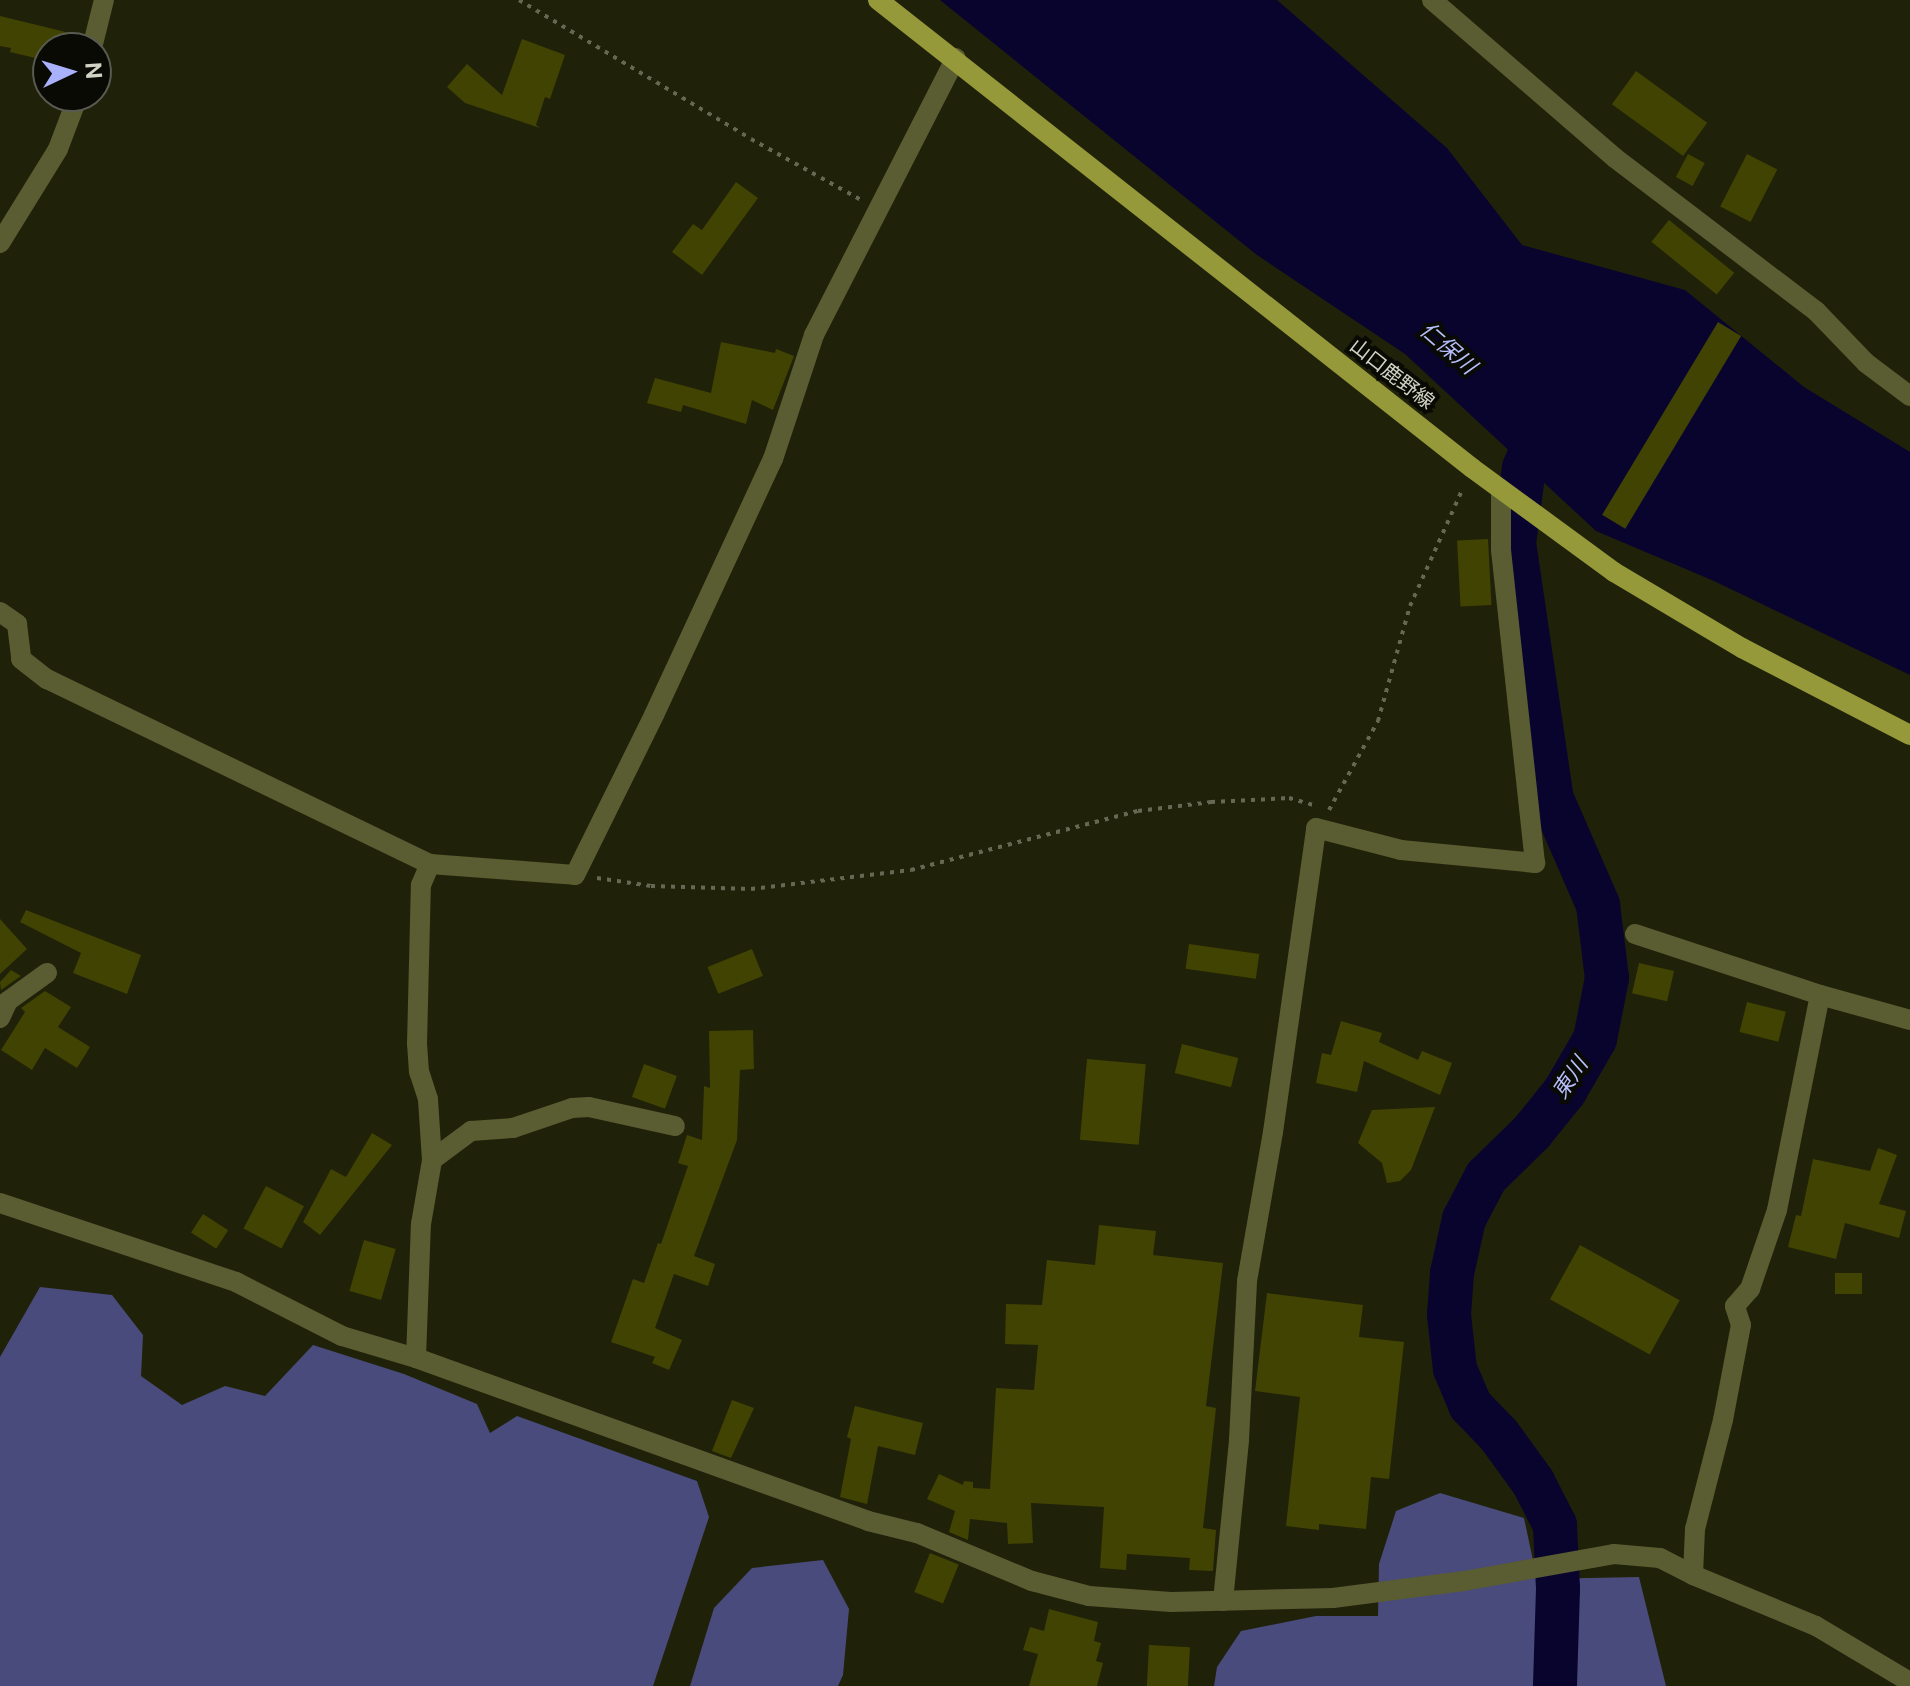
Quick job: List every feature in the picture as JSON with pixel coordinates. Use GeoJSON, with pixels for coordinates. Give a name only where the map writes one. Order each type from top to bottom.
{"type":"FeatureCollection","features":[{"type":"Feature","properties":{"kind":"main road","name":"山口鹿野線"},"geometry":{"type":"LineString","coordinates":[[878,0],[956,58],[1472,468],[1614,572],[1742,648],[1910,735]]}},
{"type":"Feature","properties":{"kind":"street"},"geometry":{"type":"LineString","coordinates":[[96,32],[104,0]]}},
{"type":"Feature","properties":{"kind":"street"},"geometry":{"type":"LineString","coordinates":[[1432,0],[1615,158],[1816,311],[1866,363],[1910,396]]}},
{"type":"Feature","properties":{"kind":"street"},"geometry":{"type":"LineString","coordinates":[[0,612],[17,624],[21,659],[47,679],[430,864],[575,875],[654,715],[773,459],[814,335],[956,58]]}},
{"type":"Feature","properties":{"kind":"street"},"geometry":{"type":"LineString","coordinates":[[0,243],[58,149],[72,112]]}},
{"type":"Feature","properties":{"kind":"street"},"geometry":{"type":"LineString","coordinates":[[1223,1601],[1239,1440],[1247,1281],[1273,1132],[1316,828],[1401,850],[1535,863],[1501,550],[1505,493]]}},
{"type":"Feature","properties":{"kind":"street"},"geometry":{"type":"LineString","coordinates":[[416,1358],[421,1224],[432,1160],[428,1099],[419,1072],[417,1044],[421,885],[430,864]]}},
{"type":"Feature","properties":{"kind":"street"},"geometry":{"type":"LineString","coordinates":[[1635,934],[1820,995],[1910,1020]]}},
{"type":"Feature","properties":{"kind":"street"},"geometry":{"type":"LineString","coordinates":[[0,1018],[8,1001],[47,973]]}},
{"type":"Feature","properties":{"kind":"street"},"geometry":{"type":"LineString","coordinates":[[1693,1575],[1695,1529],[1723,1420],[1741,1325],[1735,1306],[1750,1289],[1777,1210],[1820,995]]}},
{"type":"Feature","properties":{"kind":"street"},"geometry":{"type":"LineString","coordinates":[[432,1160],[471,1131],[513,1128],[572,1108],[589,1107],[675,1126]]}},
{"type":"Feature","properties":{"kind":"street"},"geometry":{"type":"LineString","coordinates":[[0,1203],[236,1282],[342,1336],[416,1358],[855,1517],[917,1533],[1032,1581],[1089,1596],[1223,1601],[1333,1598],[1464,1581],[1614,1554],[1660,1558],[1816,1626],[1910,1682]]}},
{"type":"Feature","properties":{"kind":"path"},"geometry":{"type":"LineString","coordinates":[[519,0],[751,139],[880,211]]}},
{"type":"Feature","properties":{"kind":"path"},"geometry":{"type":"LineString","coordinates":[[575,875],[651,886],[751,889],[911,870],[1138,811],[1211,802],[1289,798],[1330,810],[1378,721],[1410,606],[1472,468]]}},
{"type":"Feature","properties":{"kind":"shaded area"},"geometry":{"type":"Polygon","coordinates":[[[40,1287],[112,1295],[143,1335],[141,1376],[182,1405],[225,1386],[265,1396],[313,1345],[404,1374],[477,1404],[490,1433],[517,1416],[697,1481],[709,1517],[653,1686],[0,1686],[0,1357],[40,1287]]]}},
{"type":"Feature","properties":{"kind":"shaded area"},"geometry":{"type":"Polygon","coordinates":[[[1440,1493],[1524,1518],[1537,1579],[1639,1577],[1666,1686],[1214,1686],[1217,1667],[1241,1631],[1316,1616],[1378,1616],[1379,1564],[1396,1511],[1440,1493]]]}},
{"type":"Feature","properties":{"kind":"shaded area"},"geometry":{"type":"Polygon","coordinates":[[[823,1560],[849,1609],[843,1675],[838,1686],[690,1686],[714,1608],[752,1568],[823,1560]]]}},
{"type":"Feature","properties":{"kind":"water","name":"仁保川"},"geometry":{"type":"Polygon","coordinates":[[[940,0],[1277,0],[1447,148],[1522,245],[1685,290],[1804,387],[1910,452],[1910,675],[1714,581],[1596,531],[1405,354],[1257,255],[940,0]]]}},
{"type":"Feature","properties":{"kind":"building"},"geometry":{"type":"Polygon","coordinates":[[[0,16],[66,32],[32,32],[32,57],[0,46],[0,16]]]}},
{"type":"Feature","properties":{"kind":"building"},"geometry":{"type":"Polygon","coordinates":[[[522,39],[565,55],[550,99],[545,97],[536,125],[540,128],[465,103],[447,87],[467,64],[502,95],[522,39]]]}},
{"type":"Feature","properties":{"kind":"building"},"geometry":{"type":"Polygon","coordinates":[[[1636,71],[1707,123],[1683,156],[1612,104],[1636,71]]]}},
{"type":"Feature","properties":{"kind":"building"},"geometry":{"type":"Polygon","coordinates":[[[1688,154],[1705,163],[1693,186],[1676,177],[1688,154]]]}},
{"type":"Feature","properties":{"kind":"building"},"geometry":{"type":"Polygon","coordinates":[[[1747,154],[1777,169],[1751,222],[1720,207],[1747,154]]]}},
{"type":"Feature","properties":{"kind":"building"},"geometry":{"type":"Polygon","coordinates":[[[736,182],[758,198],[702,275],[672,252],[693,224],[702,230],[736,182]]]}},
{"type":"Feature","properties":{"kind":"building"},"geometry":{"type":"Polygon","coordinates":[[[1669,220],[1734,273],[1717,295],[1651,242],[1669,220]]]}},
{"type":"Feature","properties":{"kind":"building"},"geometry":{"type":"Polygon","coordinates":[[[1718,322],[1741,336],[1625,529],[1602,515],[1718,322]]]}},
{"type":"Feature","properties":{"kind":"building"},"geometry":{"type":"Polygon","coordinates":[[[721,342],[775,353],[776,349],[794,356],[773,410],[752,400],[746,424],[683,405],[681,412],[647,403],[655,378],[711,393],[721,342]]]}},
{"type":"Feature","properties":{"kind":"building"},"geometry":{"type":"Polygon","coordinates":[[[1488,539],[1491,605],[1460,607],[1457,541],[1488,539]]]}},
{"type":"Feature","properties":{"kind":"building"},"geometry":{"type":"Polygon","coordinates":[[[26,910],[141,955],[127,994],[73,973],[81,953],[20,922],[26,910]]]}},
{"type":"Feature","properties":{"kind":"building"},"geometry":{"type":"Polygon","coordinates":[[[0,919],[27,949],[0,974],[0,919]]]}},
{"type":"Feature","properties":{"kind":"building"},"geometry":{"type":"Polygon","coordinates":[[[1189,944],[1259,954],[1256,979],[1186,969],[1189,944]]]}},
{"type":"Feature","properties":{"kind":"building"},"geometry":{"type":"Polygon","coordinates":[[[752,949],[763,976],[718,994],[707,967],[752,949]]]}},
{"type":"Feature","properties":{"kind":"building"},"geometry":{"type":"Polygon","coordinates":[[[1639,963],[1674,971],[1667,1001],[1632,993],[1639,963]]]}},
{"type":"Feature","properties":{"kind":"building"},"geometry":{"type":"Polygon","coordinates":[[[11,970],[21,976],[1,990],[0,982],[11,970]]]}},
{"type":"Feature","properties":{"kind":"building"},"geometry":{"type":"Polygon","coordinates":[[[45,991],[71,1007],[58,1027],[90,1047],[77,1068],[45,1048],[32,1070],[1,1050],[25,1012],[21,1008],[45,991]]]}},
{"type":"Feature","properties":{"kind":"building"},"geometry":{"type":"Polygon","coordinates":[[[1747,1002],[1786,1012],[1778,1042],[1740,1032],[1747,1002]]]}},
{"type":"Feature","properties":{"kind":"building"},"geometry":{"type":"Polygon","coordinates":[[[1341,1021],[1382,1033],[1379,1042],[1418,1060],[1422,1051],[1452,1063],[1440,1095],[1364,1061],[1357,1092],[1316,1083],[1322,1053],[1331,1055],[1341,1021]]]}},
{"type":"Feature","properties":{"kind":"building"},"geometry":{"type":"Polygon","coordinates":[[[753,1030],[754,1069],[740,1070],[737,1140],[694,1256],[715,1264],[708,1286],[674,1274],[655,1328],[682,1340],[669,1370],[652,1363],[655,1357],[611,1342],[633,1279],[644,1283],[658,1243],[661,1244],[688,1166],[678,1163],[687,1135],[702,1140],[704,1086],[710,1088],[709,1031],[753,1030]]]}},
{"type":"Feature","properties":{"kind":"building"},"geometry":{"type":"Polygon","coordinates":[[[1182,1044],[1238,1058],[1231,1087],[1175,1073],[1182,1044]]]}},
{"type":"Feature","properties":{"kind":"building"},"geometry":{"type":"Polygon","coordinates":[[[1087,1059],[1146,1064],[1139,1145],[1080,1140],[1087,1059]]]}},
{"type":"Feature","properties":{"kind":"building"},"geometry":{"type":"Polygon","coordinates":[[[644,1064],[677,1076],[665,1109],[632,1097],[644,1064]]]}},
{"type":"Feature","properties":{"kind":"building"},"geometry":{"type":"Polygon","coordinates":[[[1435,1107],[1411,1170],[1400,1181],[1387,1183],[1382,1163],[1358,1143],[1372,1110],[1435,1107]]]}},
{"type":"Feature","properties":{"kind":"building"},"geometry":{"type":"Polygon","coordinates":[[[372,1133],[392,1145],[320,1235],[303,1222],[331,1169],[346,1177],[372,1133]]]}},
{"type":"Feature","properties":{"kind":"building"},"geometry":{"type":"Polygon","coordinates":[[[1878,1148],[1897,1155],[1879,1204],[1906,1211],[1899,1238],[1845,1223],[1836,1259],[1788,1247],[1796,1215],[1801,1216],[1813,1159],[1870,1171],[1878,1148]]]}},
{"type":"Feature","properties":{"kind":"building"},"geometry":{"type":"Polygon","coordinates":[[[266,1186],[304,1206],[281,1249],[243,1228],[266,1186]]]}},
{"type":"Feature","properties":{"kind":"building"},"geometry":{"type":"Polygon","coordinates":[[[203,1214],[228,1230],[216,1249],[191,1232],[203,1214]]]}},
{"type":"Feature","properties":{"kind":"building"},"geometry":{"type":"Polygon","coordinates":[[[1099,1225],[1156,1231],[1153,1255],[1223,1263],[1206,1406],[1216,1408],[1203,1528],[1216,1530],[1213,1571],[1189,1570],[1190,1558],[1127,1554],[1126,1570],[1100,1568],[1104,1507],[1031,1503],[1033,1543],[1008,1544],[1007,1523],[970,1519],[968,1540],[949,1532],[955,1511],[927,1499],[939,1474],[963,1485],[964,1481],[973,1482],[973,1488],[990,1489],[996,1388],[1034,1390],[1038,1345],[1005,1344],[1006,1304],[1042,1305],[1047,1260],[1095,1265],[1099,1225]]]}},
{"type":"Feature","properties":{"kind":"building"},"geometry":{"type":"Polygon","coordinates":[[[364,1240],[396,1249],[381,1300],[349,1291],[364,1240]]]}},
{"type":"Feature","properties":{"kind":"building"},"geometry":{"type":"Polygon","coordinates":[[[1580,1245],[1680,1300],[1650,1354],[1550,1299],[1580,1245]]]}},
{"type":"Feature","properties":{"kind":"building"},"geometry":{"type":"Polygon","coordinates":[[[1835,1273],[1862,1273],[1862,1294],[1835,1294],[1835,1273]]]}},
{"type":"Feature","properties":{"kind":"building"},"geometry":{"type":"Polygon","coordinates":[[[1267,1293],[1363,1305],[1359,1337],[1404,1342],[1389,1479],[1371,1477],[1366,1529],[1319,1524],[1319,1530],[1286,1526],[1300,1397],[1255,1391],[1267,1293]]]}},
{"type":"Feature","properties":{"kind":"building"},"geometry":{"type":"Polygon","coordinates":[[[732,1400],[754,1408],[731,1458],[712,1451],[732,1400]]]}},
{"type":"Feature","properties":{"kind":"building"},"geometry":{"type":"Polygon","coordinates":[[[855,1406],[923,1423],[915,1455],[878,1446],[867,1504],[840,1497],[851,1439],[847,1437],[855,1406]]]}},
{"type":"Feature","properties":{"kind":"building"},"geometry":{"type":"Polygon","coordinates":[[[930,1553],[959,1565],[943,1604],[914,1592],[930,1553]]]}},
{"type":"Feature","properties":{"kind":"building"},"geometry":{"type":"Polygon","coordinates":[[[1049,1609],[1098,1622],[1094,1641],[1101,1643],[1096,1661],[1103,1663],[1097,1686],[1029,1686],[1038,1654],[1023,1650],[1030,1627],[1044,1631],[1049,1609]]]}},
{"type":"Feature","properties":{"kind":"building"},"geometry":{"type":"Polygon","coordinates":[[[1149,1645],[1190,1647],[1188,1686],[1147,1686],[1149,1645]]]}},
{"type":"Feature","properties":{"kind":"waterway","name":"東川"},"geometry":{"type":"LineString","coordinates":[[1541,428],[1524,468],[1514,543],[1552,799],[1598,905],[1607,978],[1595,1039],[1565,1091],[1532,1132],[1486,1177],[1464,1219],[1452,1273],[1449,1315],[1455,1369],[1470,1405],[1499,1435],[1533,1482],[1555,1525],[1558,1589],[1555,1686]]}}]}
